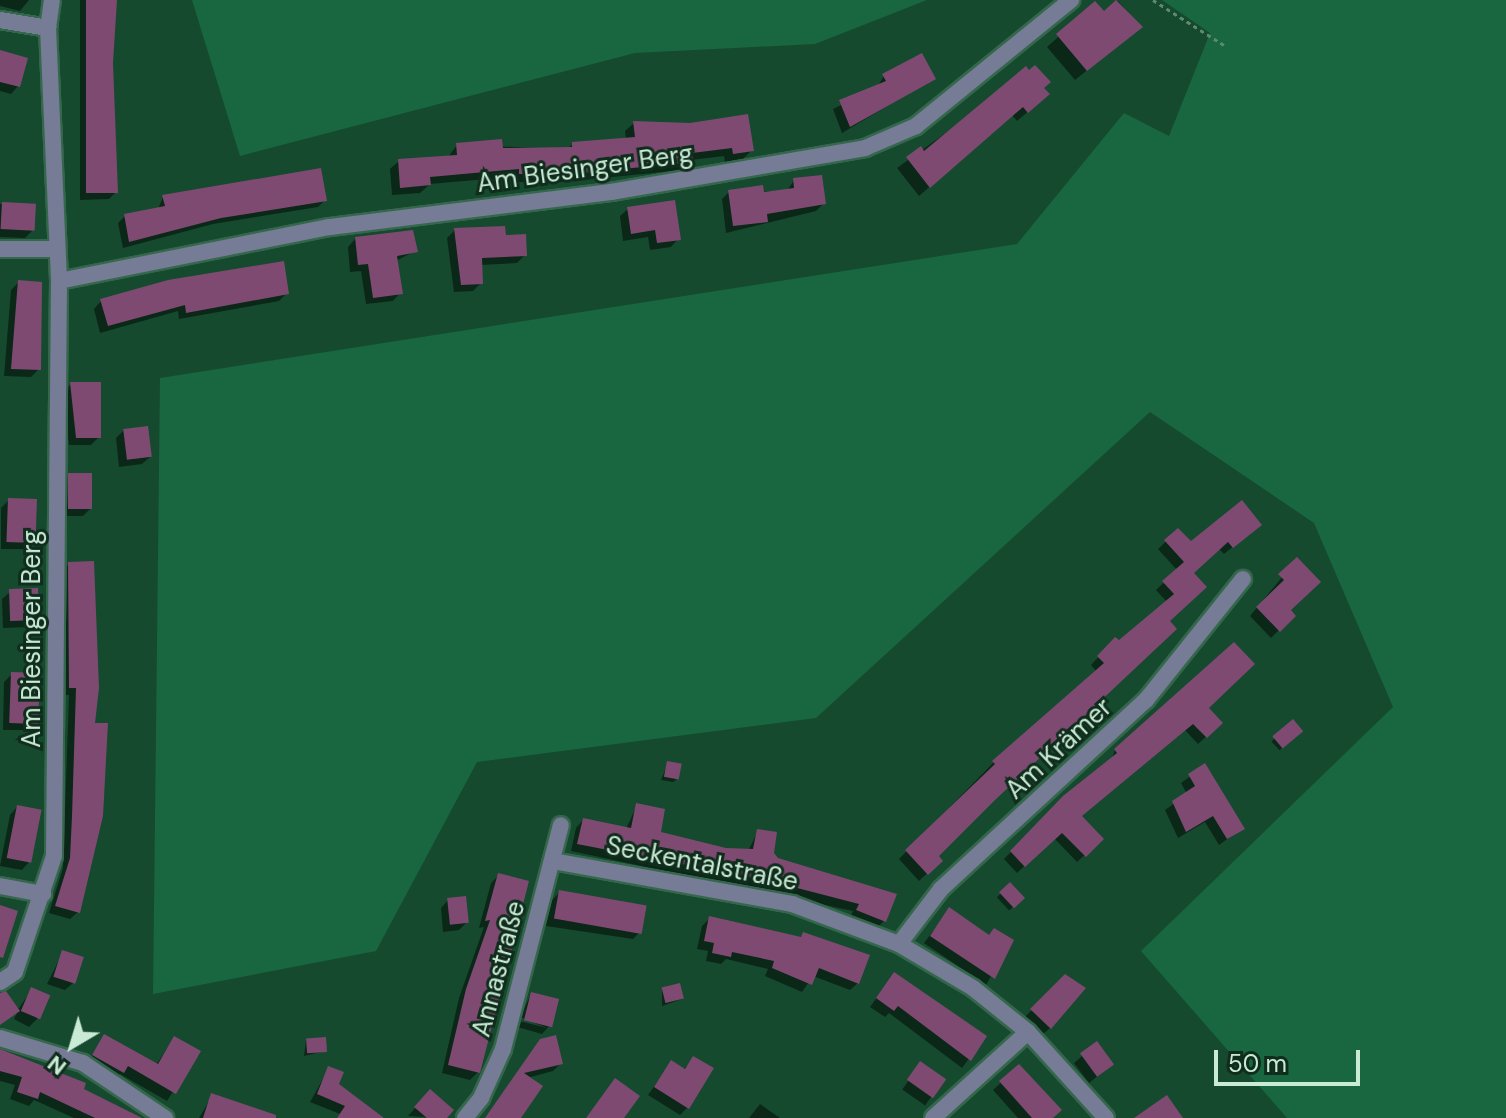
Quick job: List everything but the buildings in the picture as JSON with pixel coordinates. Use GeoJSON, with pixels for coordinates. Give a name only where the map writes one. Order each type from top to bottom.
{"type":"FeatureCollection","features":[{"type":"Feature","properties":{"kind":"street","name":"Am Biesinger Berg"},"geometry":{"type":"LineString","coordinates":[[0,982],[15,972],[54,856],[59,281],[48,28],[52,0]]}},
{"type":"Feature","properties":{"kind":"street","name":"Am Biesinger Berg"},"geometry":{"type":"LineString","coordinates":[[59,281],[330,227],[611,192],[865,148],[916,126],[1071,0]]}},
{"type":"Feature","properties":{"kind":"street"},"geometry":{"type":"LineString","coordinates":[[0,20],[48,28]]}},
{"type":"Feature","properties":{"kind":"street"},"geometry":{"type":"LineString","coordinates":[[0,249],[56,249]]}},
{"type":"Feature","properties":{"kind":"street","name":"Am Krämer"},"geometry":{"type":"LineString","coordinates":[[899,944],[941,889],[1146,700],[1243,579]]}},
{"type":"Feature","properties":{"kind":"street","name":"Annastraße"},"geometry":{"type":"LineString","coordinates":[[465,1118],[481,1098],[503,1049],[561,825]]}},
{"type":"Feature","properties":{"kind":"street","name":"Seckentalstraße"},"geometry":{"type":"LineString","coordinates":[[553,861],[792,904],[899,944],[973,988],[1028,1032],[1106,1118]]}},
{"type":"Feature","properties":{"kind":"street"},"geometry":{"type":"LineString","coordinates":[[0,886],[43,894]]}},
{"type":"Feature","properties":{"kind":"street"},"geometry":{"type":"LineString","coordinates":[[933,1118],[1028,1032]]}},
{"type":"Feature","properties":{"kind":"street"},"geometry":{"type":"LineString","coordinates":[[0,1038],[83,1063],[165,1118]]}},
{"type":"Feature","properties":{"kind":"path"},"geometry":{"type":"LineString","coordinates":[[1153,0],[1224,45]]}},
{"type":"Feature","properties":{"kind":"green space"},"geometry":{"type":"Polygon","coordinates":[[[192,0],[927,0],[815,44],[635,53],[240,156],[192,0]]]}},
{"type":"Feature","properties":{"kind":"green space"},"geometry":{"type":"Polygon","coordinates":[[[1162,0],[1506,0],[1506,1118],[1287,1118],[1141,951],[1393,707],[1314,523],[1150,412],[816,718],[477,762],[376,951],[153,994],[160,378],[1017,244],[1124,113],[1169,136],[1210,33],[1162,0]]]}}]}
